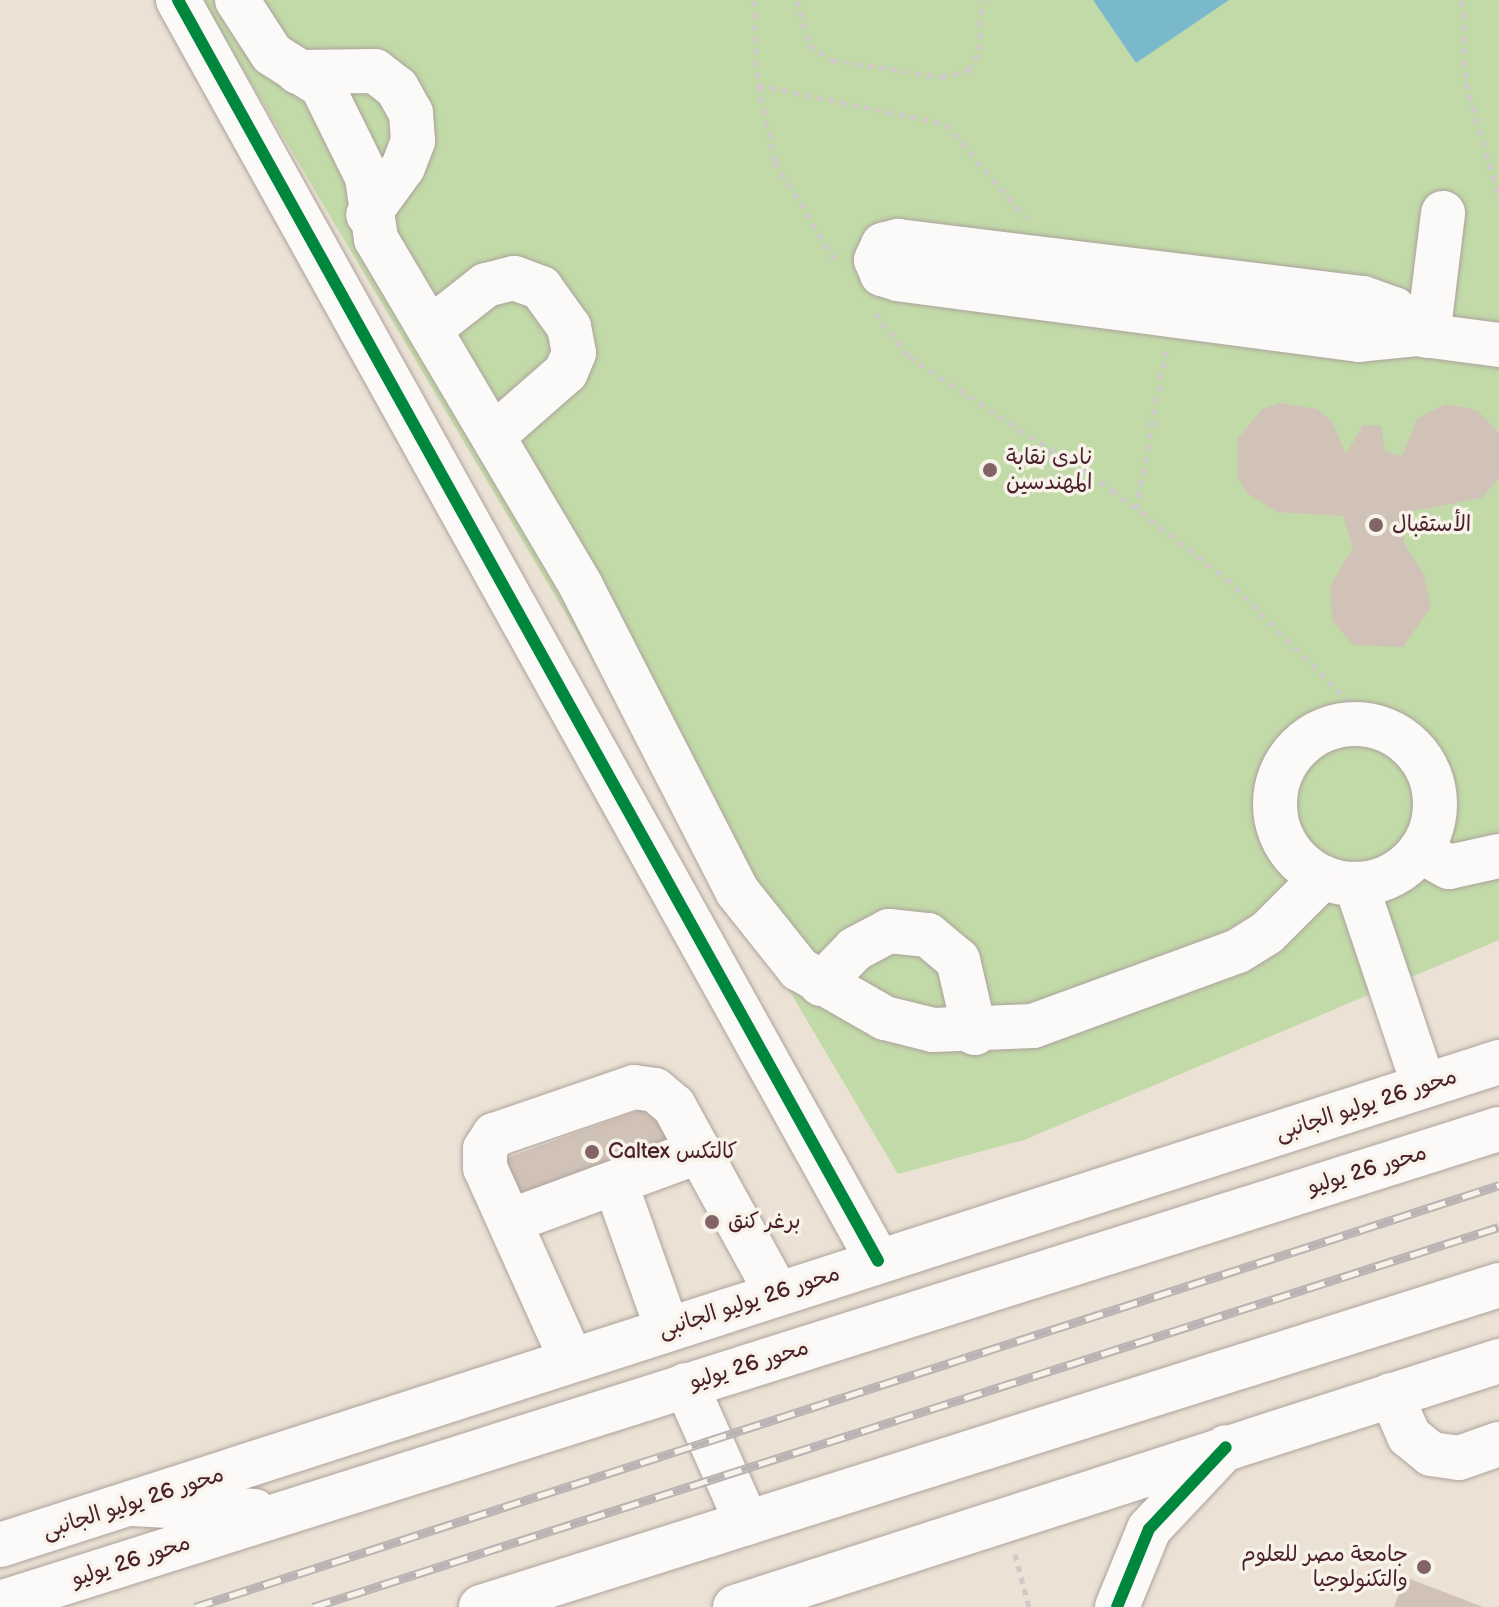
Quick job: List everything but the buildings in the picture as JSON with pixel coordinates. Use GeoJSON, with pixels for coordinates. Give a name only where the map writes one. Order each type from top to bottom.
{"type":"FeatureCollection","features":[{"type":"Feature","properties":{"kind":"main road"},"geometry":{"type":"LineString","coordinates":[[178,0],[878,1261]]}},
{"type":"Feature","properties":{"kind":"main road"},"geometry":{"type":"LineString","coordinates":[[237,0],[261,41],[298,72],[322,86],[367,177],[368,215],[430,329],[581,586],[737,891],[764,933],[821,984],[885,1018],[975,1033],[1033,1026],[1238,951],[1353,880],[1420,851],[1436,802],[1431,776],[1418,753],[1373,726],[1347,724],[1300,745],[1275,791],[1285,842],[1353,880],[1434,1083]]}},
{"type":"Feature","properties":{"kind":"main road"},"geometry":{"type":"LineString","coordinates":[[298,72],[375,71],[397,88],[411,113],[413,141],[403,167],[368,215]]}},
{"type":"Feature","properties":{"kind":"main road"},"geometry":{"type":"LineString","coordinates":[[1422,335],[1443,213]]}},
{"type":"Feature","properties":{"kind":"main road"},"geometry":{"type":"LineString","coordinates":[[1422,335],[1379,302],[898,241],[883,245],[872,284],[898,279],[1359,340],[1422,335],[1499,345]]}},
{"type":"Feature","properties":{"kind":"main road"},"geometry":{"type":"LineString","coordinates":[[430,329],[486,285],[514,278],[541,288],[569,327],[574,353],[566,372],[493,436]]}},
{"type":"Feature","properties":{"kind":"main road"},"geometry":{"type":"LineString","coordinates":[[1420,851],[1449,867],[1499,856]]}},
{"type":"Feature","properties":{"kind":"main road"},"geometry":{"type":"LineString","coordinates":[[821,984],[855,949],[889,931],[928,935],[958,960],[975,1033]]}},
{"type":"Feature","properties":{"kind":"main road","name":"محور 26 يوليو الجانبى"},"geometry":{"type":"LineString","coordinates":[[0,1545],[1499,1062]]}},
{"type":"Feature","properties":{"kind":"main road"},"geometry":{"type":"LineString","coordinates":[[571,1359],[485,1168],[494,1135],[645,1088],[674,1106],[777,1293]]}},
{"type":"Feature","properties":{"kind":"main road","name":"محور 26 يوليو"},"geometry":{"type":"LineString","coordinates":[[0,1603],[1499,1129]]}},
{"type":"Feature","properties":{"kind":"main road"},"geometry":{"type":"LineString","coordinates":[[510,1221],[616,1185],[700,1151]]}},
{"type":"Feature","properties":{"kind":"main road"},"geometry":{"type":"LineString","coordinates":[[616,1185],[667,1328]]}},
{"type":"Feature","properties":{"kind":"main road"},"geometry":{"type":"LineString","coordinates":[[481,1607],[1499,1285]]}},
{"type":"Feature","properties":{"kind":"main road"},"geometry":{"type":"LineString","coordinates":[[756,1605],[1006,1518],[1499,1361]]}},
{"type":"Feature","properties":{"kind":"main road"},"geometry":{"type":"LineString","coordinates":[[686,1385],[747,1523]]}},
{"type":"Feature","properties":{"kind":"main road"},"geometry":{"type":"LineString","coordinates":[[1391,1395],[1409,1436],[1431,1454],[1459,1458],[1499,1444]]}},
{"type":"Feature","properties":{"kind":"main road"},"geometry":{"type":"LineString","coordinates":[[1117,1607],[1149,1529],[1226,1447]]}},
{"type":"Feature","properties":{"kind":"main road"},"geometry":{"type":"LineString","coordinates":[[133,1504],[281,1513]]}},
{"type":"Feature","properties":{"kind":"path"},"geometry":{"type":"LineString","coordinates":[[754,0],[758,85],[775,162],[847,278],[872,284],[909,357],[1136,509],[1227,579],[1373,726]]}},
{"type":"Feature","properties":{"kind":"path"},"geometry":{"type":"LineString","coordinates":[[797,0],[809,45],[832,60],[941,77],[969,70],[975,60],[982,0]]}},
{"type":"Feature","properties":{"kind":"path"},"geometry":{"type":"LineString","coordinates":[[1462,0],[1466,83],[1499,199]]}},
{"type":"Feature","properties":{"kind":"path"},"geometry":{"type":"LineString","coordinates":[[758,85],[946,124],[1063,262]]}},
{"type":"Feature","properties":{"kind":"path"},"geometry":{"type":"LineString","coordinates":[[1136,509],[1173,315]]}},
{"type":"Feature","properties":{"kind":"path"},"geometry":{"type":"LineString","coordinates":[[1006,1518],[1029,1607]]}},
{"type":"Feature","properties":{"kind":"green space","name":"نادى نقابة المهندسين"},"geometry":{"type":"Polygon","coordinates":[[[202,0],[1499,0],[1499,940],[1024,1140],[898,1174],[202,0]]]}},
{"type":"Feature","properties":{"kind":"water"},"geometry":{"type":"Polygon","coordinates":[[[1093,0],[1229,0],[1136,63],[1093,0]]]}},
{"type":"Feature","properties":{"kind":"railway"},"geometry":{"type":"LineString","coordinates":[[195,1607],[1499,1185]]}},
{"type":"Feature","properties":{"kind":"railway"},"geometry":{"type":"LineString","coordinates":[[313,1607],[1499,1227]]}},
{"type":"Feature","properties":{"kind":"cycle path"},"geometry":{"type":"LineString","coordinates":[[178,0],[878,1261]]}},
{"type":"Feature","properties":{"kind":"cycle path"},"geometry":{"type":"LineString","coordinates":[[1117,1607],[1149,1529],[1226,1447]]}},
{"type":"Feature","properties":{"kind":"place","name":"نادى نقابة المهندسين"},"geometry":{"type":"Point","coordinates":[990,470]}},
{"type":"Feature","properties":{"kind":"place","name":"الأستقبال"},"geometry":{"type":"Point","coordinates":[1376,525]}},
{"type":"Feature","properties":{"kind":"place","name":"Caltex كالتكس"},"geometry":{"type":"Point","coordinates":[592,1152]}},
{"type":"Feature","properties":{"kind":"place","name":"برغر كنق"},"geometry":{"type":"Point","coordinates":[712,1222]}},
{"type":"Feature","properties":{"kind":"place","name":"جامعة مصر للعلوم والتكنولوجيا"},"geometry":{"type":"Point","coordinates":[1424,1567]}}]}
